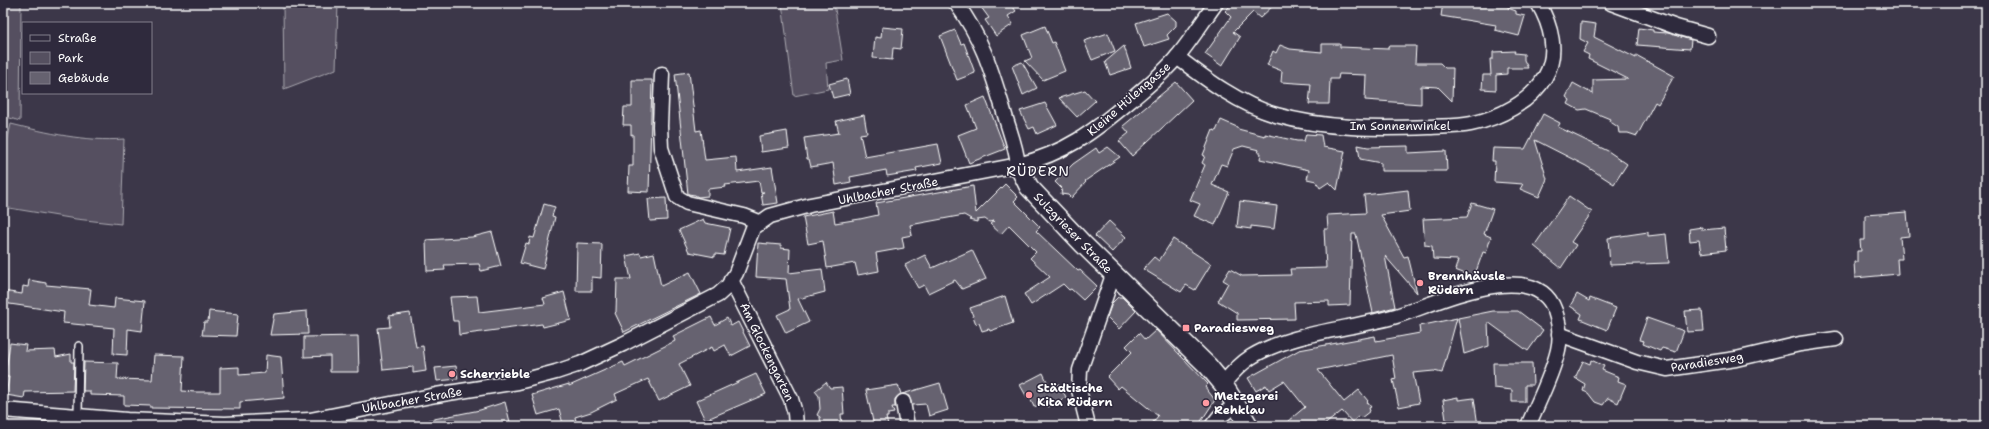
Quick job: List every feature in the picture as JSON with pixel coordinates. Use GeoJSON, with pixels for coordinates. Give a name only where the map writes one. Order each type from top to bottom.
{"type":"FeatureCollection","features":[{"type":"Feature","properties":{"kind":"street","name":"Sulzgrieser Straße"},"geometry":{"type":"LineString","coordinates":[[956,3],[974,29],[986,55],[1015,143],[1018,165],[1029,187],[1113,275],[1182,339],[1222,384],[1250,426]]}},
{"type":"Feature","properties":{"kind":"street","name":"Kleine Hülengasse"},"geometry":{"type":"LineString","coordinates":[[1018,165],[1058,152],[1092,133],[1154,80],[1177,57],[1216,3]]}},
{"type":"Feature","properties":{"kind":"street","name":"Im Sonnenwinkel"},"geometry":{"type":"LineString","coordinates":[[1177,57],[1223,90],[1276,115],[1332,126],[1401,128],[1466,125],[1481,121],[1513,107],[1532,94],[1543,81],[1552,60],[1552,35],[1548,20],[1538,3]]}},
{"type":"Feature","properties":{"kind":"street"},"geometry":{"type":"LineString","coordinates":[[1611,3],[1676,27],[1708,36]]}},
{"type":"Feature","properties":{"kind":"street"},"geometry":{"type":"LineString","coordinates":[[662,74],[660,126],[661,148],[677,197],[687,203],[744,216],[760,222]]}},
{"type":"Feature","properties":{"kind":"street","name":"Uhlbacher Straße"},"geometry":{"type":"LineString","coordinates":[[3,410],[236,425],[284,424],[518,382],[569,368],[623,344],[718,296],[731,280],[739,265],[751,231],[760,222],[778,213],[810,205],[1018,165]]}},
{"type":"Feature","properties":{"kind":"street"},"geometry":{"type":"LineString","coordinates":[[1088,426],[1079,390],[1080,370],[1113,275]]}},
{"type":"Feature","properties":{"kind":"street","name":"Am Glockengarten"},"geometry":{"type":"LineString","coordinates":[[731,280],[791,399],[795,413],[796,426]]}},
{"type":"Feature","properties":{"kind":"street"},"geometry":{"type":"LineString","coordinates":[[1222,384],[1239,366],[1251,357],[1281,343],[1396,316],[1450,298],[1507,284],[1528,286],[1546,297],[1555,310],[1559,334],[1556,357],[1528,426]]}},
{"type":"Feature","properties":{"kind":"street","name":"Paradiesweg"},"geometry":{"type":"LineString","coordinates":[[1559,334],[1637,362],[1667,369],[1736,359],[1800,344],[1836,339]]}},
{"type":"Feature","properties":{"kind":"street"},"geometry":{"type":"LineString","coordinates":[[903,402],[907,426]]}},
{"type":"Feature","properties":{"kind":"street"},"geometry":{"type":"LineString","coordinates":[[1212,426],[1219,417],[1236,405]]}},
{"type":"Feature","properties":{"kind":"lane"},"geometry":{"type":"LineString","coordinates":[[78,416],[79,346]]}},
{"type":"Feature","properties":{"kind":"green space"},"geometry":{"type":"Polygon","coordinates":[[[3,3],[21,3],[20,121],[3,116],[3,3]]]}},
{"type":"Feature","properties":{"kind":"green space"},"geometry":{"type":"Polygon","coordinates":[[[283,3],[338,3],[336,69],[284,89],[283,3]]]}},
{"type":"Feature","properties":{"kind":"green space"},"geometry":{"type":"Polygon","coordinates":[[[782,3],[834,3],[843,60],[826,63],[828,89],[794,96],[782,3]]]}},
{"type":"Feature","properties":{"kind":"green space"},"geometry":{"type":"Polygon","coordinates":[[[11,124],[81,138],[109,140],[124,139],[121,224],[76,219],[3,207],[3,160],[11,124]]]}},
{"type":"Feature","properties":{"kind":"building"},"geometry":{"type":"Polygon","coordinates":[[[978,3],[1010,3],[1016,11],[1008,16],[1013,24],[996,36],[985,20],[989,18],[978,3]]]}},
{"type":"Feature","properties":{"kind":"building"},"geometry":{"type":"Polygon","coordinates":[[[1233,3],[1276,3],[1260,18],[1253,12],[1233,32],[1240,37],[1222,66],[1205,54],[1231,17],[1225,11],[1233,3]]]}},
{"type":"Feature","properties":{"kind":"building"},"geometry":{"type":"Polygon","coordinates":[[[1443,3],[1509,3],[1508,8],[1516,11],[1516,14],[1525,16],[1519,36],[1495,30],[1496,25],[1441,16],[1443,3]]]}},
{"type":"Feature","properties":{"kind":"building"},"geometry":{"type":"Polygon","coordinates":[[[1167,13],[1176,21],[1176,26],[1167,35],[1169,39],[1144,47],[1136,23],[1167,13]]]}},
{"type":"Feature","properties":{"kind":"building"},"geometry":{"type":"Polygon","coordinates":[[[1581,22],[1596,24],[1594,37],[1636,58],[1636,55],[1674,76],[1658,104],[1655,102],[1637,136],[1628,133],[1619,133],[1618,127],[1609,121],[1610,119],[1586,109],[1579,110],[1568,104],[1570,100],[1566,97],[1573,83],[1593,94],[1593,80],[1628,79],[1588,59],[1589,55],[1583,52],[1588,43],[1580,39],[1581,22]]]}},
{"type":"Feature","properties":{"kind":"building"},"geometry":{"type":"Polygon","coordinates":[[[1045,26],[1052,43],[1054,42],[1065,71],[1043,80],[1025,61],[1032,58],[1023,35],[1045,26]]]}},
{"type":"Feature","properties":{"kind":"building"},"geometry":{"type":"Polygon","coordinates":[[[882,27],[903,29],[901,49],[893,48],[892,60],[873,58],[875,37],[881,38],[882,27]]]}},
{"type":"Feature","properties":{"kind":"building"},"geometry":{"type":"Polygon","coordinates":[[[1639,28],[1653,30],[1653,32],[1668,33],[1691,40],[1690,49],[1637,45],[1639,28]]]}},
{"type":"Feature","properties":{"kind":"building"},"geometry":{"type":"Polygon","coordinates":[[[955,30],[961,44],[964,43],[975,73],[957,80],[940,36],[955,30]]]}},
{"type":"Feature","properties":{"kind":"building"},"geometry":{"type":"Polygon","coordinates":[[[1108,33],[1115,51],[1092,60],[1084,41],[1108,33]]]}},
{"type":"Feature","properties":{"kind":"building"},"geometry":{"type":"Polygon","coordinates":[[[1322,44],[1340,44],[1340,47],[1388,49],[1388,46],[1416,46],[1415,63],[1440,63],[1445,68],[1453,68],[1452,101],[1438,87],[1421,86],[1421,104],[1365,100],[1366,75],[1339,74],[1338,79],[1330,79],[1329,104],[1309,104],[1311,84],[1281,82],[1282,71],[1267,65],[1273,51],[1276,53],[1280,45],[1290,49],[1322,52],[1322,44]]]}},
{"type":"Feature","properties":{"kind":"building"},"geometry":{"type":"Polygon","coordinates":[[[1124,46],[1131,68],[1110,75],[1105,62],[1124,46]]]}},
{"type":"Feature","properties":{"kind":"building"},"geometry":{"type":"Polygon","coordinates":[[[1515,51],[1514,53],[1524,54],[1524,60],[1528,68],[1507,68],[1507,74],[1496,75],[1496,90],[1482,89],[1483,75],[1491,75],[1490,59],[1493,59],[1493,52],[1515,51]]]}},
{"type":"Feature","properties":{"kind":"building"},"geometry":{"type":"Polygon","coordinates":[[[1022,62],[1037,88],[1023,95],[1012,66],[1022,62]]]}},
{"type":"Feature","properties":{"kind":"building"},"geometry":{"type":"Polygon","coordinates":[[[689,72],[696,131],[701,130],[705,160],[736,157],[737,172],[772,167],[778,203],[763,205],[761,193],[764,192],[761,192],[759,181],[725,185],[726,187],[708,189],[708,196],[698,197],[688,194],[675,74],[689,72]]]}},
{"type":"Feature","properties":{"kind":"building"},"geometry":{"type":"Polygon","coordinates":[[[847,79],[850,94],[833,98],[829,84],[847,79]]]}},
{"type":"Feature","properties":{"kind":"building"},"geometry":{"type":"Polygon","coordinates":[[[632,80],[652,80],[649,192],[628,191],[629,166],[633,166],[633,134],[631,135],[631,125],[623,125],[624,107],[632,107],[632,80]]]}},
{"type":"Feature","properties":{"kind":"building"},"geometry":{"type":"Polygon","coordinates":[[[1176,82],[1192,100],[1132,156],[1119,141],[1129,133],[1123,126],[1176,82]]]}},
{"type":"Feature","properties":{"kind":"building"},"geometry":{"type":"Polygon","coordinates":[[[1085,90],[1095,101],[1077,117],[1059,98],[1085,90]]]}},
{"type":"Feature","properties":{"kind":"building"},"geometry":{"type":"Polygon","coordinates":[[[985,97],[1005,149],[969,163],[958,135],[976,128],[967,105],[985,97]]]}},
{"type":"Feature","properties":{"kind":"building"},"geometry":{"type":"Polygon","coordinates":[[[1045,103],[1057,125],[1037,134],[1034,127],[1029,129],[1020,111],[1045,103]]]}},
{"type":"Feature","properties":{"kind":"building"},"geometry":{"type":"Polygon","coordinates":[[[1543,114],[1560,123],[1558,127],[1608,151],[1627,164],[1614,184],[1586,166],[1535,140],[1547,179],[1539,197],[1520,189],[1523,184],[1494,182],[1495,161],[1492,161],[1493,148],[1525,149],[1543,114]]]}},
{"type":"Feature","properties":{"kind":"building"},"geometry":{"type":"Polygon","coordinates":[[[864,115],[867,133],[860,134],[865,157],[938,144],[942,163],[916,168],[917,171],[887,176],[886,170],[850,177],[851,182],[836,185],[833,163],[811,167],[809,159],[807,159],[804,138],[839,133],[836,121],[864,115]]]}},
{"type":"Feature","properties":{"kind":"building"},"geometry":{"type":"Polygon","coordinates":[[[1221,120],[1237,127],[1238,129],[1265,136],[1265,134],[1297,141],[1304,141],[1306,134],[1321,135],[1323,147],[1345,151],[1337,190],[1329,182],[1320,188],[1316,181],[1307,179],[1309,170],[1260,159],[1261,153],[1258,153],[1259,150],[1243,146],[1234,149],[1227,166],[1221,164],[1212,185],[1229,192],[1215,225],[1194,216],[1200,204],[1190,200],[1205,165],[1202,163],[1205,156],[1203,155],[1213,130],[1216,131],[1221,120]]]}},
{"type":"Feature","properties":{"kind":"building"},"geometry":{"type":"Polygon","coordinates":[[[787,131],[789,148],[761,152],[759,136],[787,131]]]}},
{"type":"Feature","properties":{"kind":"building"},"geometry":{"type":"Polygon","coordinates":[[[1358,145],[1368,147],[1408,146],[1408,153],[1446,151],[1447,171],[1381,171],[1381,163],[1360,159],[1358,145]]]}},
{"type":"Feature","properties":{"kind":"building"},"geometry":{"type":"Polygon","coordinates":[[[1108,147],[1120,157],[1085,181],[1086,182],[1071,198],[1068,195],[1061,194],[1062,189],[1055,182],[1073,164],[1096,148],[1099,153],[1108,147]]]}},
{"type":"Feature","properties":{"kind":"building"},"geometry":{"type":"Polygon","coordinates":[[[1005,184],[1018,197],[1014,201],[1040,227],[1036,231],[1078,271],[1080,270],[1097,286],[1083,300],[1063,284],[1031,305],[1024,294],[1050,277],[1030,258],[1036,252],[1009,225],[1001,234],[990,224],[994,221],[989,222],[985,219],[977,220],[977,222],[969,220],[971,219],[964,215],[910,225],[912,235],[902,237],[904,248],[876,253],[879,271],[858,275],[855,263],[827,268],[823,241],[808,244],[803,217],[833,211],[835,223],[860,219],[878,215],[876,203],[973,186],[976,213],[1005,184]]]}},
{"type":"Feature","properties":{"kind":"building"},"geometry":{"type":"Polygon","coordinates":[[[1408,190],[1410,211],[1381,215],[1404,257],[1408,256],[1417,293],[1385,256],[1395,307],[1373,313],[1356,234],[1352,234],[1350,305],[1329,306],[1329,301],[1294,302],[1295,319],[1237,320],[1237,313],[1218,301],[1228,283],[1223,280],[1230,269],[1242,276],[1291,275],[1290,269],[1326,268],[1324,229],[1328,229],[1327,215],[1366,213],[1364,195],[1408,190]]]}},
{"type":"Feature","properties":{"kind":"building"},"geometry":{"type":"Polygon","coordinates":[[[1569,196],[1592,212],[1571,242],[1576,245],[1561,268],[1534,246],[1569,196]]]}},
{"type":"Feature","properties":{"kind":"building"},"geometry":{"type":"Polygon","coordinates":[[[666,198],[667,220],[650,221],[648,199],[666,198]]]}},
{"type":"Feature","properties":{"kind":"building"},"geometry":{"type":"Polygon","coordinates":[[[1240,201],[1277,206],[1274,229],[1251,226],[1251,229],[1237,227],[1240,201]]]}},
{"type":"Feature","properties":{"kind":"building"},"geometry":{"type":"Polygon","coordinates":[[[1472,203],[1493,209],[1484,234],[1491,237],[1486,253],[1483,252],[1474,277],[1455,270],[1458,260],[1433,259],[1432,246],[1425,245],[1423,219],[1467,217],[1472,203]]]}},
{"type":"Feature","properties":{"kind":"building"},"geometry":{"type":"Polygon","coordinates":[[[544,204],[555,207],[552,216],[555,217],[543,269],[520,263],[526,243],[529,244],[530,237],[534,238],[544,204]]]}},
{"type":"Feature","properties":{"kind":"building"},"geometry":{"type":"Polygon","coordinates":[[[1907,212],[1909,236],[1900,237],[1902,259],[1897,259],[1898,274],[1855,278],[1854,262],[1857,262],[1857,251],[1861,251],[1860,240],[1865,240],[1865,215],[1907,212]]]}},
{"type":"Feature","properties":{"kind":"building"},"geometry":{"type":"Polygon","coordinates":[[[703,219],[705,223],[730,228],[724,255],[715,254],[715,257],[689,252],[679,230],[703,219]]]}},
{"type":"Feature","properties":{"kind":"building"},"geometry":{"type":"Polygon","coordinates":[[[1109,221],[1126,237],[1112,252],[1095,236],[1109,221]]]}},
{"type":"Feature","properties":{"kind":"building"},"geometry":{"type":"Polygon","coordinates":[[[1702,227],[1702,230],[1724,228],[1726,250],[1701,253],[1699,240],[1690,241],[1689,229],[1702,227]]]}},
{"type":"Feature","properties":{"kind":"building"},"geometry":{"type":"Polygon","coordinates":[[[492,232],[501,266],[481,271],[479,264],[444,265],[445,270],[427,271],[426,240],[472,237],[492,232]]]}},
{"type":"Feature","properties":{"kind":"building"},"geometry":{"type":"Polygon","coordinates":[[[1648,232],[1648,236],[1666,234],[1669,263],[1610,265],[1608,238],[1648,232]]]}},
{"type":"Feature","properties":{"kind":"building"},"geometry":{"type":"Polygon","coordinates":[[[1173,239],[1211,264],[1195,290],[1186,285],[1181,292],[1143,269],[1154,257],[1159,261],[1173,239]]]}},
{"type":"Feature","properties":{"kind":"building"},"geometry":{"type":"Polygon","coordinates":[[[577,243],[602,244],[601,278],[592,277],[592,291],[576,291],[577,243]]]}},
{"type":"Feature","properties":{"kind":"building"},"geometry":{"type":"Polygon","coordinates":[[[758,243],[781,245],[781,248],[790,249],[789,273],[822,269],[825,292],[798,299],[809,322],[786,333],[777,315],[790,309],[786,279],[756,277],[758,243]]]}},
{"type":"Feature","properties":{"kind":"building"},"geometry":{"type":"Polygon","coordinates":[[[972,250],[986,279],[962,289],[955,280],[928,293],[924,285],[918,288],[905,265],[925,255],[932,268],[972,250]]]}},
{"type":"Feature","properties":{"kind":"building"},"geometry":{"type":"Polygon","coordinates":[[[640,253],[641,256],[654,253],[661,286],[690,272],[701,294],[624,332],[615,313],[617,279],[631,279],[626,256],[640,253]]]}},
{"type":"Feature","properties":{"kind":"building"},"geometry":{"type":"Polygon","coordinates":[[[29,280],[46,283],[46,285],[91,289],[89,305],[114,308],[115,298],[145,301],[142,331],[128,329],[127,355],[113,354],[114,328],[63,323],[64,312],[3,303],[3,291],[22,294],[23,286],[28,287],[29,280]]]}},
{"type":"Feature","properties":{"kind":"building"},"geometry":{"type":"Polygon","coordinates":[[[564,292],[571,320],[543,327],[542,324],[459,335],[458,321],[453,321],[450,297],[477,296],[479,312],[545,304],[543,298],[564,292]]]}},
{"type":"Feature","properties":{"kind":"building"},"geometry":{"type":"Polygon","coordinates":[[[1577,294],[1589,301],[1590,298],[1616,308],[1607,330],[1580,319],[1582,314],[1570,306],[1577,294]]]}},
{"type":"Feature","properties":{"kind":"building"},"geometry":{"type":"Polygon","coordinates":[[[1005,296],[1013,323],[990,331],[989,329],[982,331],[979,323],[976,324],[970,308],[1005,296]]]}},
{"type":"Feature","properties":{"kind":"building"},"geometry":{"type":"Polygon","coordinates":[[[1118,297],[1122,297],[1136,311],[1119,329],[1107,317],[1112,303],[1118,297]]]}},
{"type":"Feature","properties":{"kind":"building"},"geometry":{"type":"Polygon","coordinates":[[[1702,310],[1704,331],[1687,332],[1685,311],[1702,310]]]}},
{"type":"Feature","properties":{"kind":"building"},"geometry":{"type":"Polygon","coordinates":[[[209,311],[238,314],[236,336],[202,335],[204,322],[208,322],[209,311]]]}},
{"type":"Feature","properties":{"kind":"building"},"geometry":{"type":"Polygon","coordinates":[[[307,311],[308,334],[270,335],[274,314],[307,311]]]}},
{"type":"Feature","properties":{"kind":"building"},"geometry":{"type":"Polygon","coordinates":[[[1493,311],[1518,311],[1543,330],[1528,351],[1488,322],[1489,346],[1464,354],[1458,318],[1493,311]]]}},
{"type":"Feature","properties":{"kind":"building"},"geometry":{"type":"Polygon","coordinates":[[[410,313],[416,347],[423,346],[426,371],[413,373],[413,367],[383,370],[378,328],[390,327],[389,316],[410,313]]]}},
{"type":"Feature","properties":{"kind":"building"},"geometry":{"type":"Polygon","coordinates":[[[711,317],[715,325],[727,318],[731,326],[738,322],[750,346],[731,356],[725,345],[714,351],[712,347],[679,364],[690,386],[659,401],[648,379],[615,394],[617,399],[591,412],[575,417],[576,421],[563,424],[559,409],[538,415],[532,395],[569,384],[569,386],[623,362],[625,366],[675,341],[673,336],[711,317]]]}},
{"type":"Feature","properties":{"kind":"building"},"geometry":{"type":"Polygon","coordinates":[[[1457,318],[1442,373],[1434,371],[1413,373],[1419,403],[1399,407],[1393,380],[1396,379],[1392,355],[1318,370],[1344,402],[1359,390],[1368,401],[1367,402],[1371,407],[1369,408],[1370,411],[1361,418],[1359,416],[1352,422],[1342,411],[1323,426],[1282,426],[1305,407],[1284,381],[1269,390],[1266,385],[1256,391],[1248,378],[1299,350],[1375,336],[1376,341],[1420,333],[1419,326],[1457,318]]]}},
{"type":"Feature","properties":{"kind":"building"},"geometry":{"type":"Polygon","coordinates":[[[1647,318],[1684,331],[1676,352],[1662,348],[1660,351],[1643,344],[1644,341],[1639,340],[1647,318]]]}},
{"type":"Feature","properties":{"kind":"building"},"geometry":{"type":"Polygon","coordinates":[[[1156,330],[1208,384],[1205,387],[1215,400],[1198,426],[1150,426],[1158,416],[1121,386],[1118,389],[1107,377],[1132,352],[1126,346],[1139,333],[1145,340],[1156,330]]]}},
{"type":"Feature","properties":{"kind":"building"},"geometry":{"type":"Polygon","coordinates":[[[358,336],[359,372],[330,372],[330,356],[304,357],[304,337],[358,336]]]}},
{"type":"Feature","properties":{"kind":"building"},"geometry":{"type":"Polygon","coordinates":[[[10,343],[26,345],[25,351],[55,350],[56,357],[71,354],[71,362],[74,362],[73,391],[25,392],[24,398],[6,395],[9,377],[5,377],[10,343]]]}},
{"type":"Feature","properties":{"kind":"building"},"geometry":{"type":"Polygon","coordinates":[[[154,355],[184,356],[182,391],[196,392],[220,392],[220,368],[239,367],[239,375],[265,373],[266,355],[281,357],[284,398],[240,402],[240,409],[151,408],[151,406],[124,405],[124,396],[90,395],[90,391],[83,391],[84,362],[118,363],[117,379],[152,380],[154,355]]]}},
{"type":"Feature","properties":{"kind":"building"},"geometry":{"type":"Polygon","coordinates":[[[1591,360],[1604,366],[1602,370],[1619,377],[1618,381],[1626,384],[1618,403],[1608,398],[1603,405],[1595,402],[1588,393],[1583,391],[1585,384],[1575,378],[1583,361],[1590,364],[1591,360]]]}},
{"type":"Feature","properties":{"kind":"building"},"geometry":{"type":"Polygon","coordinates":[[[1493,363],[1532,363],[1533,385],[1525,385],[1525,402],[1512,402],[1512,390],[1494,388],[1493,363]]]}},
{"type":"Feature","properties":{"kind":"building"},"geometry":{"type":"Polygon","coordinates":[[[456,366],[458,379],[437,381],[435,368],[456,366]]]}},
{"type":"Feature","properties":{"kind":"building","name":"Städtische Kita Rüdern"},"geometry":{"type":"Polygon","coordinates":[[[1043,373],[1050,388],[1059,384],[1066,397],[1048,407],[1045,402],[1034,407],[1030,398],[1028,399],[1020,385],[1043,373]]]}},
{"type":"Feature","properties":{"kind":"building"},"geometry":{"type":"Polygon","coordinates":[[[756,374],[766,394],[705,420],[696,401],[756,374]]]}},
{"type":"Feature","properties":{"kind":"building"},"geometry":{"type":"Polygon","coordinates":[[[826,382],[830,388],[842,387],[844,414],[841,414],[842,426],[821,426],[820,417],[817,415],[820,409],[819,396],[815,391],[826,382]]]}},
{"type":"Feature","properties":{"kind":"building"},"geometry":{"type":"Polygon","coordinates":[[[940,383],[948,410],[929,416],[926,404],[912,405],[909,396],[902,394],[940,383]]]}},
{"type":"Feature","properties":{"kind":"building"},"geometry":{"type":"Polygon","coordinates":[[[898,385],[901,394],[895,399],[895,407],[892,407],[894,413],[888,414],[888,417],[886,417],[888,426],[874,426],[866,390],[898,385]]]}},
{"type":"Feature","properties":{"kind":"building"},"geometry":{"type":"Polygon","coordinates":[[[1458,397],[1458,400],[1474,398],[1478,426],[1447,426],[1443,400],[1458,397]]]}},
{"type":"Feature","properties":{"kind":"building"},"geometry":{"type":"Polygon","coordinates":[[[505,402],[510,422],[501,424],[501,426],[429,426],[429,420],[480,410],[505,402]]]}},
{"type":"Feature","properties":{"kind":"place","name":"Brennhäusle Rüdern"},"geometry":{"type":"Point","coordinates":[1420,283]}},
{"type":"Feature","properties":{"kind":"place","name":"Paradiesweg"},"geometry":{"type":"Point","coordinates":[1186,328]}},
{"type":"Feature","properties":{"kind":"place","name":"Scherrieble"},"geometry":{"type":"Point","coordinates":[452,374]}},
{"type":"Feature","properties":{"kind":"place","name":"Städtische Kita Rüdern"},"geometry":{"type":"Point","coordinates":[1029,395]}},
{"type":"Feature","properties":{"kind":"place","name":"Metzgerei Rehklau"},"geometry":{"type":"Point","coordinates":[1206,403]}},
{"type":"Feature","properties":{"kind":"district","name":"RÜDERN"},"geometry":{"type":"Point","coordinates":[1038,171]}}]}
